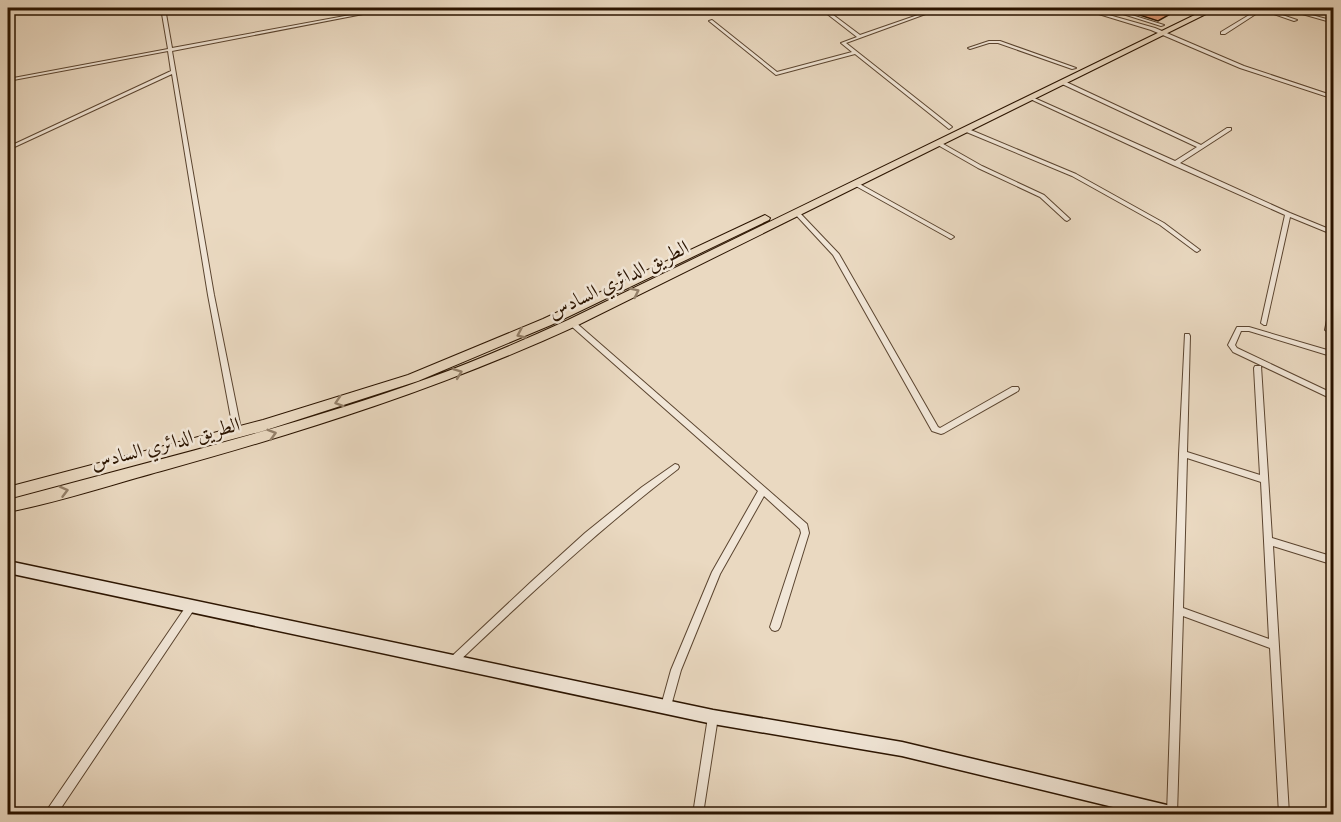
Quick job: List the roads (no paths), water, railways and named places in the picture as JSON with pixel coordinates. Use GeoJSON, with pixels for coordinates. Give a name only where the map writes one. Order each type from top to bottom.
{"type":"FeatureCollection","features":[{"type":"Feature","properties":{"kind":"highway","name":"الطريق الدائري السادس"},"geometry":{"type":"LineString","coordinates":[[8,506],[238,444],[391,391],[493,359],[544,330],[949,127],[968,125],[1030,98],[1198,8]]}},
{"type":"Feature","properties":{"kind":"highway","name":"الطريق الدائري السادس"},"geometry":{"type":"LineString","coordinates":[[544,330],[572,323],[856,184],[938,143],[1074,68],[1159,29],[1214,8]]}},
{"type":"Feature","properties":{"kind":"highway","name":"الطريق الدائري السادس"},"geometry":{"type":"LineString","coordinates":[[8,493],[391,391]]}},
{"type":"Feature","properties":{"kind":"main road"},"geometry":{"type":"LineString","coordinates":[[8,567],[712,717],[902,749],[1168,814]]}},
{"type":"Feature","properties":{"kind":"street"},"geometry":{"type":"LineString","coordinates":[[163,8],[238,444]]}},
{"type":"Feature","properties":{"kind":"street"},"geometry":{"type":"LineString","coordinates":[[8,80],[392,8]]}},
{"type":"Feature","properties":{"kind":"street"},"geometry":{"type":"LineString","coordinates":[[940,8],[843,43],[949,127]]}},
{"type":"Feature","properties":{"kind":"street"},"geometry":{"type":"LineString","coordinates":[[1080,8],[1159,29]]}},
{"type":"Feature","properties":{"kind":"street"},"geometry":{"type":"LineString","coordinates":[[1106,8],[1159,29],[1242,67],[1334,98]]}},
{"type":"Feature","properties":{"kind":"street"},"geometry":{"type":"LineString","coordinates":[[1223,33],[1261,8],[1295,20]]}},
{"type":"Feature","properties":{"kind":"street"},"geometry":{"type":"LineString","coordinates":[[1283,8],[1334,22]]}},
{"type":"Feature","properties":{"kind":"street"},"geometry":{"type":"LineString","coordinates":[[827,12],[860,37]]}},
{"type":"Feature","properties":{"kind":"street"},"geometry":{"type":"LineString","coordinates":[[711,21],[776,74],[855,53]]}},
{"type":"Feature","properties":{"kind":"street"},"geometry":{"type":"LineString","coordinates":[[970,48],[989,42],[998,42],[1074,68]]}},
{"type":"Feature","properties":{"kind":"street"},"geometry":{"type":"LineString","coordinates":[[8,149],[174,71]]}},
{"type":"Feature","properties":{"kind":"street"},"geometry":{"type":"LineString","coordinates":[[1062,82],[1201,147]]}},
{"type":"Feature","properties":{"kind":"street"},"geometry":{"type":"LineString","coordinates":[[1030,98],[1334,233]]}},
{"type":"Feature","properties":{"kind":"street"},"geometry":{"type":"LineString","coordinates":[[968,125],[1074,175],[1162,224],[1197,250]]}},
{"type":"Feature","properties":{"kind":"street"},"geometry":{"type":"LineString","coordinates":[[1175,164],[1229,129]]}},
{"type":"Feature","properties":{"kind":"street"},"geometry":{"type":"LineString","coordinates":[[938,143],[980,167],[1042,196],[1067,219]]}},
{"type":"Feature","properties":{"kind":"street"},"geometry":{"type":"LineString","coordinates":[[856,184],[951,237]]}},
{"type":"Feature","properties":{"kind":"street"},"geometry":{"type":"LineString","coordinates":[[797,213],[836,254],[935,429],[940,431],[1015,389]]}},
{"type":"Feature","properties":{"kind":"street"},"geometry":{"type":"LineString","coordinates":[[1264,323],[1288,214]]}},
{"type":"Feature","properties":{"kind":"street"},"geometry":{"type":"LineString","coordinates":[[1328,330],[1334,298]]}},
{"type":"Feature","properties":{"kind":"street"},"geometry":{"type":"LineString","coordinates":[[572,323],[800,522],[805,533],[775,627]]}},
{"type":"Feature","properties":{"kind":"street"},"geometry":{"type":"LineString","coordinates":[[1334,355],[1249,329],[1239,329],[1231,345],[1235,350],[1334,397]]}},
{"type":"Feature","properties":{"kind":"street"},"geometry":{"type":"LineString","coordinates":[[1168,814],[1178,610],[1187,336]]}},
{"type":"Feature","properties":{"kind":"street"},"geometry":{"type":"LineString","coordinates":[[1258,368],[1284,814]]}},
{"type":"Feature","properties":{"kind":"street"},"geometry":{"type":"LineString","coordinates":[[1184,454],[1264,480]]}},
{"type":"Feature","properties":{"kind":"street"},"geometry":{"type":"LineString","coordinates":[[453,661],[576,545],[675,467]]}},
{"type":"Feature","properties":{"kind":"street"},"geometry":{"type":"LineString","coordinates":[[666,706],[676,670],[716,572],[763,490]]}},
{"type":"Feature","properties":{"kind":"street"},"geometry":{"type":"LineString","coordinates":[[1268,541],[1334,561]]}},
{"type":"Feature","properties":{"kind":"street"},"geometry":{"type":"LineString","coordinates":[[51,814],[192,605]]}},
{"type":"Feature","properties":{"kind":"street"},"geometry":{"type":"LineString","coordinates":[[1178,610],[1274,645]]}},
{"type":"Feature","properties":{"kind":"street"},"geometry":{"type":"LineString","coordinates":[[698,814],[712,717]]}}]}
